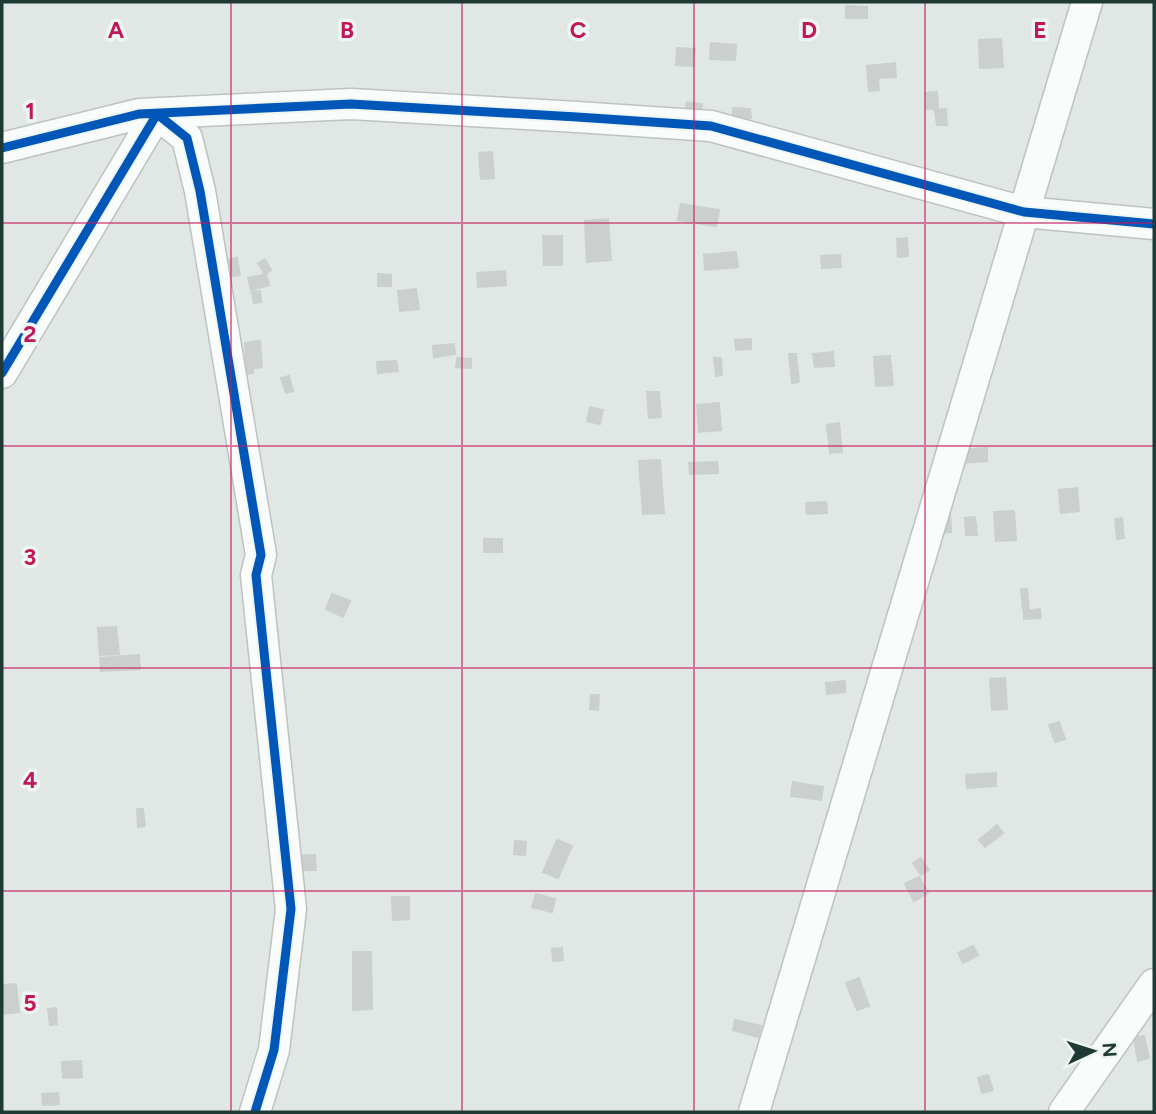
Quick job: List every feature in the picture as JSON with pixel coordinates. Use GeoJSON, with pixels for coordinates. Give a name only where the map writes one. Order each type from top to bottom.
{"type":"FeatureCollection","features":[{"type":"Feature","properties":{"kind":"street"},"geometry":{"type":"LineString","coordinates":[[754,1112],[1087,7]]}},
{"type":"Feature","properties":{"kind":"street"},"geometry":{"type":"LineString","coordinates":[[2,148],[139,114],[351,104],[711,126],[1024,212],[1154,224]]}},
{"type":"Feature","properties":{"kind":"street"},"geometry":{"type":"LineString","coordinates":[[2,373],[157,114]]}},
{"type":"Feature","properties":{"kind":"street"},"geometry":{"type":"LineString","coordinates":[[157,114],[187,138],[200,191],[261,555],[256,575],[291,909],[274,1050],[255,1112]]}},
{"type":"Feature","properties":{"kind":"street"},"geometry":{"type":"LineString","coordinates":[[1064,1112],[1154,984]]}},
{"type":"Feature","properties":{"kind":"building"},"geometry":{"type":"Polygon","coordinates":[[[846,6],[867,7],[867,18],[846,18],[846,6]]]}},
{"type":"Feature","properties":{"kind":"building"},"geometry":{"type":"Polygon","coordinates":[[[1001,39],[1003,67],[980,68],[979,40],[1001,39]]]}},
{"type":"Feature","properties":{"kind":"building"},"geometry":{"type":"Polygon","coordinates":[[[711,43],[736,45],[735,60],[710,59],[711,43]]]}},
{"type":"Feature","properties":{"kind":"building"},"geometry":{"type":"Polygon","coordinates":[[[677,48],[695,49],[693,66],[676,65],[677,48]]]}},
{"type":"Feature","properties":{"kind":"building"},"geometry":{"type":"Polygon","coordinates":[[[895,63],[896,77],[878,78],[879,90],[869,91],[867,66],[895,63]]]}},
{"type":"Feature","properties":{"kind":"building"},"geometry":{"type":"Polygon","coordinates":[[[937,92],[938,108],[926,109],[925,93],[937,92]]]}},
{"type":"Feature","properties":{"kind":"building"},"geometry":{"type":"Polygon","coordinates":[[[687,102],[702,104],[700,116],[685,114],[687,102]]]}},
{"type":"Feature","properties":{"kind":"building"},"geometry":{"type":"Polygon","coordinates":[[[733,108],[750,109],[751,118],[733,118],[733,108]]]}},
{"type":"Feature","properties":{"kind":"building"},"geometry":{"type":"Polygon","coordinates":[[[946,109],[947,125],[937,125],[935,110],[946,109]]]}},
{"type":"Feature","properties":{"kind":"building"},"geometry":{"type":"Polygon","coordinates":[[[492,152],[494,178],[481,179],[479,153],[492,152]]]}},
{"type":"Feature","properties":{"kind":"building"},"geometry":{"type":"Polygon","coordinates":[[[681,204],[719,210],[716,226],[678,220],[681,204]]]}},
{"type":"Feature","properties":{"kind":"building"},"geometry":{"type":"Polygon","coordinates":[[[608,219],[611,260],[587,262],[585,221],[608,219]]]}},
{"type":"Feature","properties":{"kind":"building"},"geometry":{"type":"Polygon","coordinates":[[[543,236],[562,236],[562,265],[544,265],[543,236]]]}},
{"type":"Feature","properties":{"kind":"building"},"geometry":{"type":"Polygon","coordinates":[[[907,238],[908,256],[898,257],[897,239],[907,238]]]}},
{"type":"Feature","properties":{"kind":"building"},"geometry":{"type":"Polygon","coordinates":[[[736,252],[738,267],[705,270],[704,255],[736,252]]]}},
{"type":"Feature","properties":{"kind":"building"},"geometry":{"type":"Polygon","coordinates":[[[840,255],[841,267],[822,268],[821,256],[840,255]]]}},
{"type":"Feature","properties":{"kind":"building"},"geometry":{"type":"Polygon","coordinates":[[[237,258],[240,275],[226,277],[223,260],[237,258]]]}},
{"type":"Feature","properties":{"kind":"building"},"geometry":{"type":"Polygon","coordinates":[[[265,259],[271,270],[265,274],[258,263],[265,259]]]}},
{"type":"Feature","properties":{"kind":"building"},"geometry":{"type":"Polygon","coordinates":[[[505,271],[506,285],[478,287],[477,273],[505,271]]]}},
{"type":"Feature","properties":{"kind":"building"},"geometry":{"type":"Polygon","coordinates":[[[266,274],[269,285],[251,290],[248,278],[266,274]]]}},
{"type":"Feature","properties":{"kind":"building"},"geometry":{"type":"Polygon","coordinates":[[[378,274],[391,275],[391,286],[378,286],[378,274]]]}},
{"type":"Feature","properties":{"kind":"building"},"geometry":{"type":"Polygon","coordinates":[[[416,289],[419,309],[400,311],[398,291],[416,289]]]}},
{"type":"Feature","properties":{"kind":"building"},"geometry":{"type":"Polygon","coordinates":[[[260,291],[261,302],[254,303],[252,292],[260,291]]]}},
{"type":"Feature","properties":{"kind":"building"},"geometry":{"type":"Polygon","coordinates":[[[751,339],[751,349],[736,350],[735,340],[751,339]]]}},
{"type":"Feature","properties":{"kind":"building"},"geometry":{"type":"Polygon","coordinates":[[[260,341],[262,367],[253,368],[253,373],[247,374],[245,343],[260,341]]]}},
{"type":"Feature","properties":{"kind":"building"},"geometry":{"type":"Polygon","coordinates":[[[454,344],[455,354],[434,357],[433,346],[454,344]]]}},
{"type":"Feature","properties":{"kind":"building"},"geometry":{"type":"Polygon","coordinates":[[[833,352],[834,366],[815,367],[813,354],[833,352]]]}},
{"type":"Feature","properties":{"kind":"building"},"geometry":{"type":"Polygon","coordinates":[[[789,354],[796,354],[799,382],[792,383],[789,354]]]}},
{"type":"Feature","properties":{"kind":"building"},"geometry":{"type":"Polygon","coordinates":[[[890,356],[893,385],[876,386],[874,357],[890,356]]]}},
{"type":"Feature","properties":{"kind":"building"},"geometry":{"type":"Polygon","coordinates":[[[457,358],[471,359],[471,368],[456,367],[457,358]]]}},
{"type":"Feature","properties":{"kind":"building"},"geometry":{"type":"Polygon","coordinates":[[[714,358],[721,358],[722,375],[716,376],[714,358]]]}},
{"type":"Feature","properties":{"kind":"building"},"geometry":{"type":"Polygon","coordinates":[[[396,361],[398,371],[378,373],[377,362],[396,361]]]}},
{"type":"Feature","properties":{"kind":"building"},"geometry":{"type":"Polygon","coordinates":[[[289,376],[293,391],[286,393],[281,378],[289,376]]]}},
{"type":"Feature","properties":{"kind":"building"},"geometry":{"type":"Polygon","coordinates":[[[647,392],[659,392],[661,417],[649,418],[647,392]]]}},
{"type":"Feature","properties":{"kind":"building"},"geometry":{"type":"Polygon","coordinates":[[[719,403],[721,430],[699,432],[697,405],[719,403]]]}},
{"type":"Feature","properties":{"kind":"building"},"geometry":{"type":"Polygon","coordinates":[[[590,407],[603,410],[600,424],[587,421],[590,407]]]}},
{"type":"Feature","properties":{"kind":"building"},"geometry":{"type":"Polygon","coordinates":[[[839,423],[842,452],[830,453],[827,425],[839,423]]]}},
{"type":"Feature","properties":{"kind":"building"},"geometry":{"type":"Polygon","coordinates":[[[987,448],[987,461],[961,463],[960,450],[987,448]]]}},
{"type":"Feature","properties":{"kind":"building"},"geometry":{"type":"Polygon","coordinates":[[[660,460],[664,513],[643,514],[639,461],[660,460]]]}},
{"type":"Feature","properties":{"kind":"building"},"geometry":{"type":"Polygon","coordinates":[[[717,462],[718,473],[690,474],[689,463],[717,462]]]}},
{"type":"Feature","properties":{"kind":"building"},"geometry":{"type":"Polygon","coordinates":[[[1077,488],[1079,511],[1061,513],[1059,490],[1077,488]]]}},
{"type":"Feature","properties":{"kind":"building"},"geometry":{"type":"Polygon","coordinates":[[[826,502],[827,513],[807,514],[806,503],[826,502]]]}},
{"type":"Feature","properties":{"kind":"building"},"geometry":{"type":"Polygon","coordinates":[[[950,510],[951,532],[944,533],[942,511],[950,510]]]}},
{"type":"Feature","properties":{"kind":"building"},"geometry":{"type":"Polygon","coordinates":[[[1014,511],[1016,540],[996,541],[994,512],[1014,511]]]}},
{"type":"Feature","properties":{"kind":"building"},"geometry":{"type":"Polygon","coordinates":[[[975,517],[977,535],[966,535],[965,518],[975,517]]]}},
{"type":"Feature","properties":{"kind":"building"},"geometry":{"type":"Polygon","coordinates":[[[1122,518],[1124,538],[1117,539],[1115,519],[1122,518]]]}},
{"type":"Feature","properties":{"kind":"building"},"geometry":{"type":"Polygon","coordinates":[[[484,539],[502,539],[502,552],[484,552],[484,539]]]}},
{"type":"Feature","properties":{"kind":"building"},"geometry":{"type":"Polygon","coordinates":[[[1021,589],[1027,589],[1029,609],[1023,610],[1021,589]]]}},
{"type":"Feature","properties":{"kind":"building"},"geometry":{"type":"Polygon","coordinates":[[[332,594],[350,601],[343,617],[326,609],[332,594]]]}},
{"type":"Feature","properties":{"kind":"building"},"geometry":{"type":"Polygon","coordinates":[[[1040,609],[1041,618],[1024,619],[1024,611],[1040,609]]]}},
{"type":"Feature","properties":{"kind":"building"},"geometry":{"type":"Polygon","coordinates":[[[116,627],[119,654],[100,655],[98,628],[116,627]]]}},
{"type":"Feature","properties":{"kind":"building"},"geometry":{"type":"Polygon","coordinates":[[[139,655],[140,669],[101,671],[100,658],[139,655]]]}},
{"type":"Feature","properties":{"kind":"building"},"geometry":{"type":"Polygon","coordinates":[[[1005,678],[1007,709],[992,710],[990,679],[1005,678]]]}},
{"type":"Feature","properties":{"kind":"building"},"geometry":{"type":"Polygon","coordinates":[[[845,681],[845,692],[827,694],[826,683],[845,681]]]}},
{"type":"Feature","properties":{"kind":"building"},"geometry":{"type":"Polygon","coordinates":[[[591,695],[599,695],[598,710],[590,709],[591,695]]]}},
{"type":"Feature","properties":{"kind":"building"},"geometry":{"type":"Polygon","coordinates":[[[1059,722],[1065,739],[1055,742],[1049,725],[1059,722]]]}},
{"type":"Feature","properties":{"kind":"building"},"geometry":{"type":"Polygon","coordinates":[[[996,773],[996,786],[967,788],[966,775],[996,773]]]}},
{"type":"Feature","properties":{"kind":"building"},"geometry":{"type":"Polygon","coordinates":[[[793,782],[823,787],[821,800],[791,796],[793,782]]]}},
{"type":"Feature","properties":{"kind":"building"},"geometry":{"type":"Polygon","coordinates":[[[137,809],[143,809],[145,826],[138,827],[137,809]]]}},
{"type":"Feature","properties":{"kind":"building"},"geometry":{"type":"Polygon","coordinates":[[[997,825],[1003,833],[985,847],[979,840],[997,825]]]}},
{"type":"Feature","properties":{"kind":"building"},"geometry":{"type":"Polygon","coordinates":[[[557,840],[572,846],[558,878],[543,872],[557,840]]]}},
{"type":"Feature","properties":{"kind":"building"},"geometry":{"type":"Polygon","coordinates":[[[515,841],[526,842],[525,855],[514,854],[515,841]]]}},
{"type":"Feature","properties":{"kind":"building"},"geometry":{"type":"Polygon","coordinates":[[[315,855],[316,870],[295,870],[294,856],[315,855]]]}},
{"type":"Feature","properties":{"kind":"building"},"geometry":{"type":"Polygon","coordinates":[[[921,858],[929,870],[921,875],[913,863],[921,858]]]}},
{"type":"Feature","properties":{"kind":"building"},"geometry":{"type":"Polygon","coordinates":[[[919,877],[928,893],[914,901],[905,884],[919,877]]]}},
{"type":"Feature","properties":{"kind":"building"},"geometry":{"type":"Polygon","coordinates":[[[536,894],[555,899],[552,912],[532,907],[536,894]]]}},
{"type":"Feature","properties":{"kind":"building"},"geometry":{"type":"Polygon","coordinates":[[[392,897],[409,897],[409,919],[393,920],[392,897]]]}},
{"type":"Feature","properties":{"kind":"building"},"geometry":{"type":"Polygon","coordinates":[[[973,946],[978,955],[963,963],[958,953],[973,946]]]}},
{"type":"Feature","properties":{"kind":"building"},"geometry":{"type":"Polygon","coordinates":[[[562,948],[563,960],[553,961],[552,949],[562,948]]]}},
{"type":"Feature","properties":{"kind":"building"},"geometry":{"type":"Polygon","coordinates":[[[353,952],[371,952],[372,1009],[353,1010],[353,952]]]}},
{"type":"Feature","properties":{"kind":"building"},"geometry":{"type":"Polygon","coordinates":[[[859,978],[869,1006],[857,1010],[846,983],[859,978]]]}},
{"type":"Feature","properties":{"kind":"building"},"geometry":{"type":"Polygon","coordinates":[[[16,984],[19,1012],[2,1014],[2,985],[16,984]]]}},
{"type":"Feature","properties":{"kind":"building"},"geometry":{"type":"Polygon","coordinates":[[[56,1008],[57,1024],[50,1025],[48,1009],[56,1008]]]}},
{"type":"Feature","properties":{"kind":"building"},"geometry":{"type":"Polygon","coordinates":[[[735,1020],[761,1026],[758,1037],[733,1030],[735,1020]]]}},
{"type":"Feature","properties":{"kind":"building"},"geometry":{"type":"Polygon","coordinates":[[[1144,1036],[1149,1058],[1138,1061],[1134,1038],[1144,1036]]]}},
{"type":"Feature","properties":{"kind":"building"},"geometry":{"type":"Polygon","coordinates":[[[81,1061],[82,1077],[63,1078],[62,1062],[81,1061]]]}},
{"type":"Feature","properties":{"kind":"building"},"geometry":{"type":"Polygon","coordinates":[[[988,1075],[993,1090],[982,1093],[978,1078],[988,1075]]]}},
{"type":"Feature","properties":{"kind":"building"},"geometry":{"type":"Polygon","coordinates":[[[58,1093],[59,1104],[43,1105],[42,1094],[58,1093]]]}},
{"type":"Feature","properties":{"kind":"cycle path"},"geometry":{"type":"LineString","coordinates":[[2,148],[139,114],[351,104],[577,117],[711,126],[1024,212],[1154,224]]}},
{"type":"Feature","properties":{"kind":"cycle path"},"geometry":{"type":"LineString","coordinates":[[2,373],[157,114],[187,138],[200,191],[261,555],[256,575],[291,909],[274,1050],[255,1112]]}}]}
